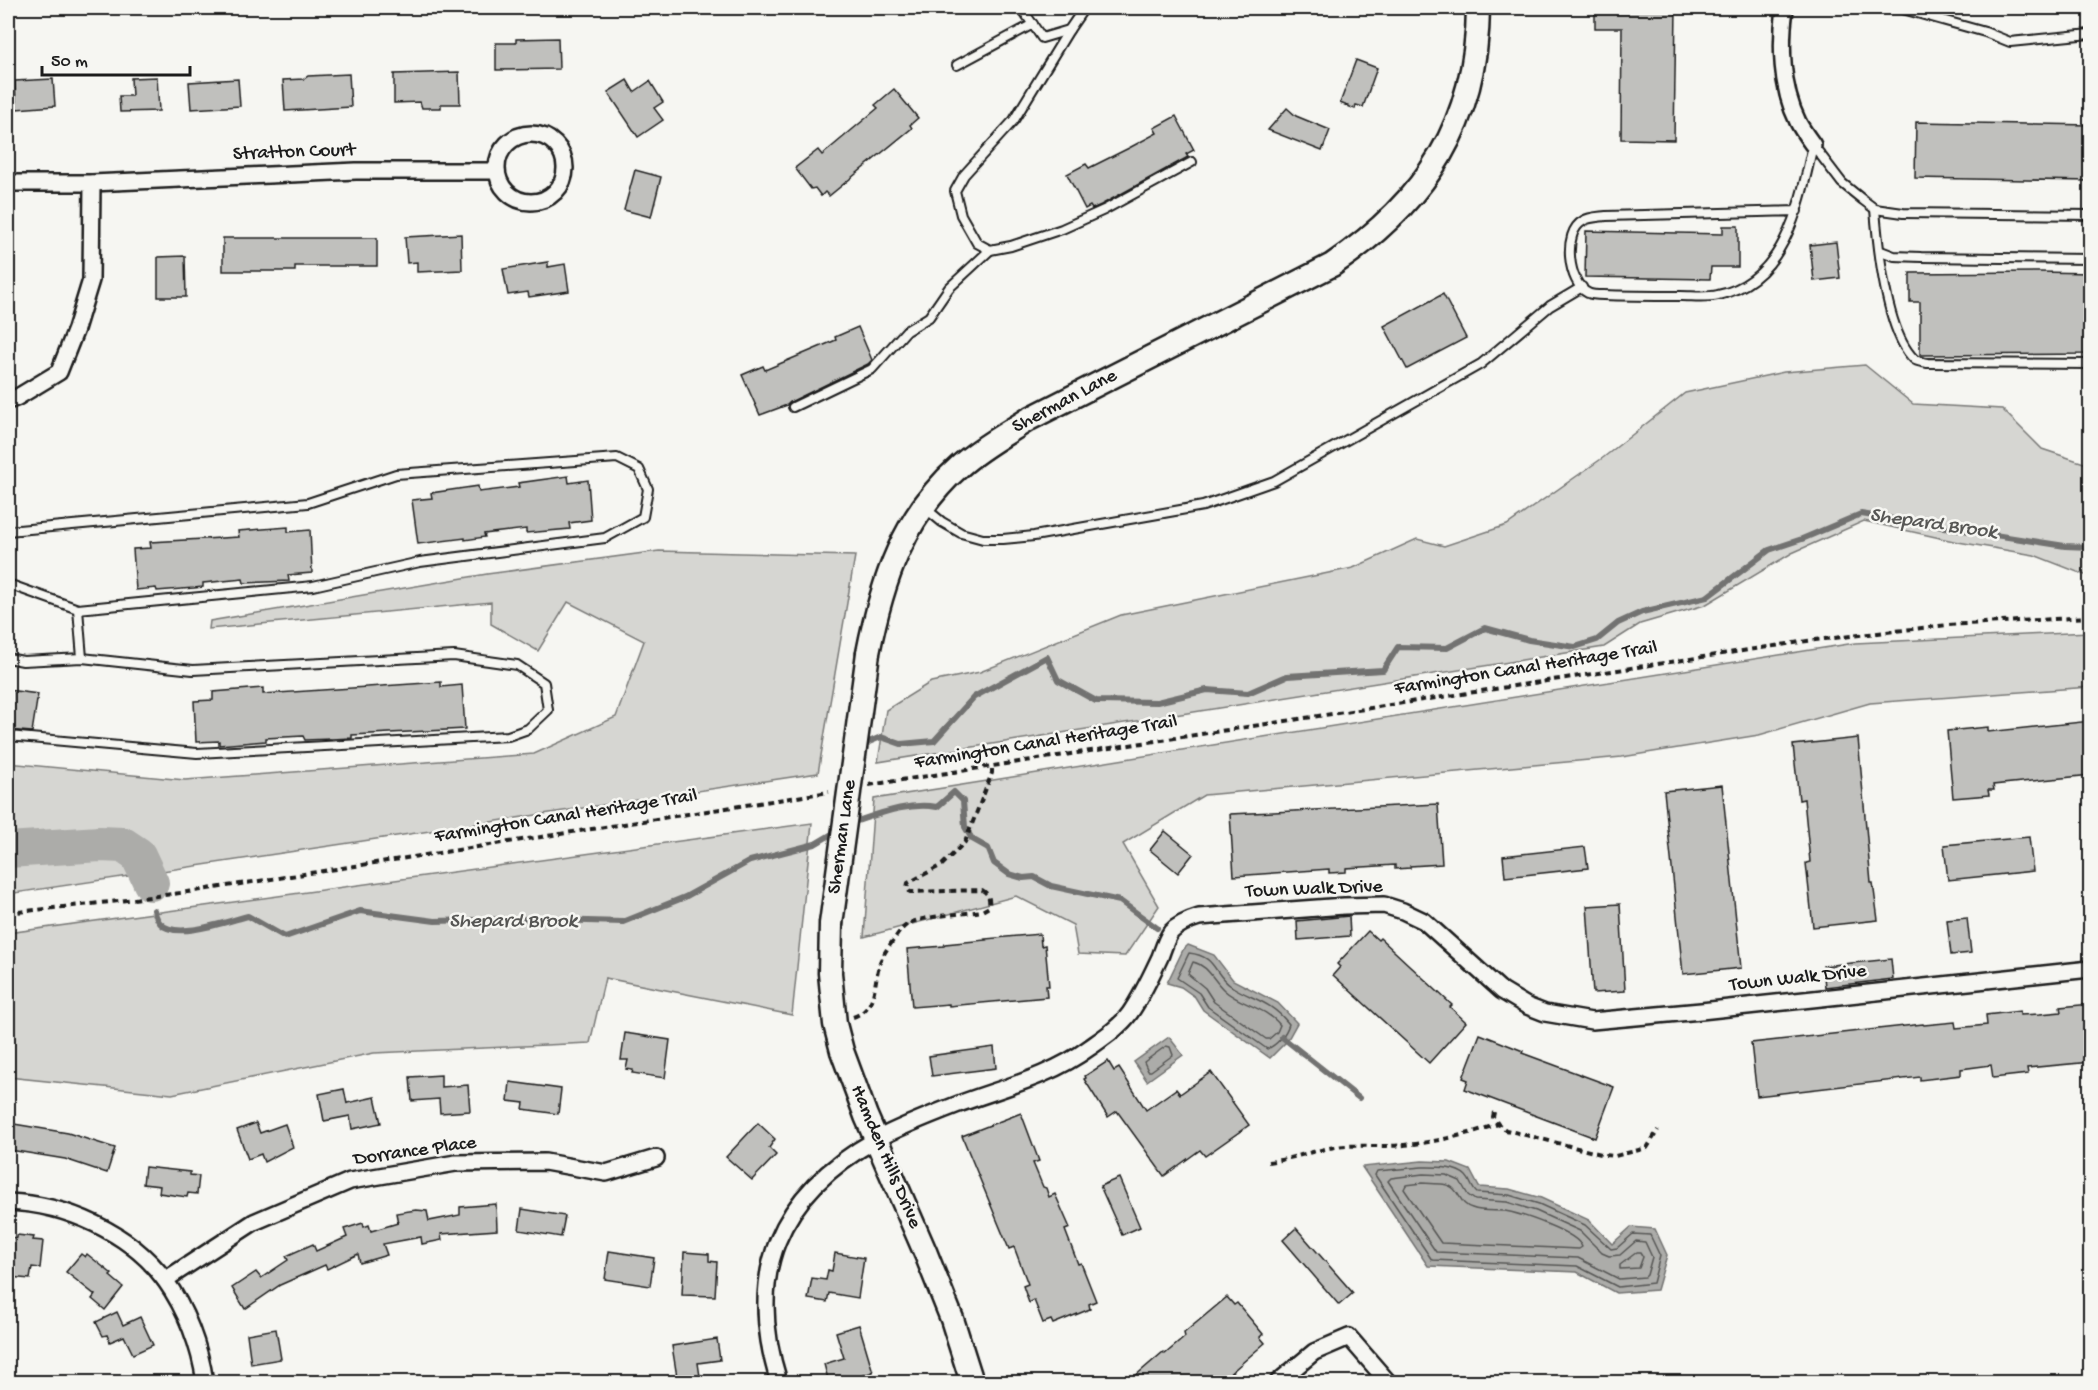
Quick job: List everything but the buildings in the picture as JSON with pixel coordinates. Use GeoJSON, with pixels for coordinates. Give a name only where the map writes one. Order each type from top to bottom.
{"type":"FeatureCollection","features":[{"type":"Feature","properties":{"kind":"street","name":"Sherman Lane"},"geometry":{"type":"LineString","coordinates":[[831,924],[868,653],[878,603],[899,548],[924,507],[941,484],[960,466],[985,446],[1029,419],[1332,265],[1362,245],[1393,217],[1416,191],[1449,141],[1464,104],[1473,65],[1478,32],[1478,8]]}},
{"type":"Feature","properties":{"kind":"street"},"geometry":{"type":"LineString","coordinates":[[1785,8],[1784,68],[1792,108],[1798,123],[1813,145]]}},
{"type":"Feature","properties":{"kind":"street"},"geometry":{"type":"LineString","coordinates":[[524,134],[546,136],[562,152],[565,162],[562,184],[555,194],[533,203],[522,202],[511,197],[503,188],[497,171],[499,155],[505,146],[513,138],[524,134]]}},
{"type":"Feature","properties":{"kind":"street","name":"Stratton Court"},"geometry":{"type":"LineString","coordinates":[[8,183],[92,183],[356,171],[497,171]]}},
{"type":"Feature","properties":{"kind":"street"},"geometry":{"type":"LineString","coordinates":[[8,401],[59,372],[91,280],[92,183]]}},
{"type":"Feature","properties":{"kind":"street","name":"Town Walk Drive"},"geometry":{"type":"LineString","coordinates":[[780,1383],[772,1358],[766,1324],[768,1267],[781,1234],[799,1203],[815,1184],[835,1167],[876,1140],[956,1105],[1044,1074],[1087,1050],[1118,1027],[1128,1016],[1149,980],[1172,932],[1184,922],[1198,917],[1214,914],[1384,905],[1424,921],[1502,991],[1527,1006],[1545,1012],[1592,1020],[1701,1011],[2091,969]]}},
{"type":"Feature","properties":{"kind":"street","name":"Hamden Hills Drive"},"geometry":{"type":"LineString","coordinates":[[831,924],[830,973],[836,1024],[852,1082],[952,1319],[972,1383]]}},
{"type":"Feature","properties":{"kind":"street","name":"Dorrance Place"},"geometry":{"type":"LineString","coordinates":[[165,1280],[254,1222],[350,1181],[456,1163],[545,1162],[606,1173],[656,1158]]}},
{"type":"Feature","properties":{"kind":"street"},"geometry":{"type":"LineString","coordinates":[[8,1202],[45,1207],[100,1226],[145,1258],[165,1280],[183,1311],[200,1354],[205,1383]]}},
{"type":"Feature","properties":{"kind":"street"},"geometry":{"type":"LineString","coordinates":[[1278,1383],[1314,1352],[1349,1337],[1388,1383]]}},
{"type":"Feature","properties":{"kind":"lane"},"geometry":{"type":"LineString","coordinates":[[1024,8],[1042,39],[1069,30]]}},
{"type":"Feature","properties":{"kind":"lane"},"geometry":{"type":"LineString","coordinates":[[990,250],[977,243],[961,215],[956,191],[964,175],[1014,120],[1084,8]]}},
{"type":"Feature","properties":{"kind":"lane"},"geometry":{"type":"LineString","coordinates":[[1899,8],[1985,32],[2010,42],[2091,34]]}},
{"type":"Feature","properties":{"kind":"lane"},"geometry":{"type":"LineString","coordinates":[[957,65],[1033,24]]}},
{"type":"Feature","properties":{"kind":"lane"},"geometry":{"type":"LineString","coordinates":[[1813,145],[1842,183],[1875,209],[1903,213],[2091,215]]}},
{"type":"Feature","properties":{"kind":"lane"},"geometry":{"type":"LineString","coordinates":[[1797,211],[1606,216],[1582,221],[1575,227],[1570,242],[1570,262],[1575,278],[1588,293],[1715,296],[1737,290],[1756,279],[1777,255],[1797,211],[1813,145]]}},
{"type":"Feature","properties":{"kind":"lane"},"geometry":{"type":"LineString","coordinates":[[793,407],[872,369],[906,331],[929,316],[950,288],[990,250],[1011,246],[1062,229],[1104,210],[1192,162]]}},
{"type":"Feature","properties":{"kind":"lane"},"geometry":{"type":"LineString","coordinates":[[1875,209],[1883,284],[1899,338],[1915,360],[1927,363],[2091,364]]}},
{"type":"Feature","properties":{"kind":"lane"},"geometry":{"type":"LineString","coordinates":[[1881,251],[1894,256],[2091,259]]}},
{"type":"Feature","properties":{"kind":"lane"},"geometry":{"type":"LineString","coordinates":[[924,507],[942,522],[961,533],[983,539],[1003,539],[1034,536],[1203,506],[1274,481],[1481,364],[1550,306],[1582,287]]}},
{"type":"Feature","properties":{"kind":"lane"},"geometry":{"type":"LineString","coordinates":[[8,531],[308,503],[396,474],[572,460],[617,458],[639,469],[648,489],[643,517],[605,538],[420,562],[313,586],[78,609],[8,584]]}},
{"type":"Feature","properties":{"kind":"lane"},"geometry":{"type":"LineString","coordinates":[[78,609],[82,658]]}},
{"type":"Feature","properties":{"kind":"lane"},"geometry":{"type":"LineString","coordinates":[[8,658],[24,661],[82,658],[193,670],[454,656],[517,665],[544,683],[548,710],[528,729],[508,736],[197,753],[8,736]]}},
{"type":"Feature","properties":{"kind":"path","name":"Farmington Canal Heritage Trail"},"geometry":{"type":"LineString","coordinates":[[866,786],[1817,639],[1948,625],[2091,617]]}},
{"type":"Feature","properties":{"kind":"path"},"geometry":{"type":"LineString","coordinates":[[836,1024],[862,1014],[866,1010],[872,999],[884,953],[902,928],[914,922],[981,911],[989,907],[990,899],[982,890],[908,891],[908,883],[942,865],[965,842],[992,772],[992,766]]}},
{"type":"Feature","properties":{"kind":"path","name":"Farmington Canal Heritage Trail"},"geometry":{"type":"LineString","coordinates":[[8,913],[204,889],[835,791]]}},
{"type":"Feature","properties":{"kind":"path"},"geometry":{"type":"LineString","coordinates":[[1494,1112],[1493,1117],[1506,1130],[1615,1156],[1647,1148],[1658,1131]]}},
{"type":"Feature","properties":{"kind":"path"},"geometry":{"type":"LineString","coordinates":[[1268,1162],[1333,1147],[1359,1144],[1380,1146],[1443,1140],[1498,1124]]}},
{"type":"Feature","properties":{"kind":"shaded area"},"geometry":{"type":"Polygon","coordinates":[[[1865,365],[1913,404],[2002,409],[2042,449],[2090,465],[2090,577],[2034,555],[1958,542],[1864,521],[1792,553],[1705,605],[1640,624],[1604,647],[878,762],[886,710],[931,682],[980,672],[1121,615],[1353,568],[1417,539],[1444,546],[1507,525],[1604,457],[1685,393],[1784,372],[1865,365]]]}},
{"type":"Feature","properties":{"kind":"shaded area"},"geometry":{"type":"Polygon","coordinates":[[[659,551],[855,556],[818,773],[8,894],[8,763],[185,780],[534,754],[616,717],[644,641],[568,602],[538,651],[491,624],[491,602],[209,629],[210,621],[487,574],[659,551]]]}},
{"type":"Feature","properties":{"kind":"shaded area"},"geometry":{"type":"Polygon","coordinates":[[[2090,632],[2090,687],[1870,703],[1759,735],[1622,757],[1204,795],[1123,844],[1159,906],[1125,956],[1078,954],[1073,925],[1016,896],[864,937],[874,799],[1855,643],[2090,632]]]}},
{"type":"Feature","properties":{"kind":"shaded area"},"geometry":{"type":"Polygon","coordinates":[[[812,823],[792,1015],[605,978],[590,1043],[374,1053],[172,1094],[8,1077],[8,933],[812,823]]]}},
{"type":"Feature","properties":{"kind":"water"},"geometry":{"type":"Polygon","coordinates":[[[1188,945],[1214,955],[1233,980],[1278,1003],[1297,1023],[1287,1041],[1270,1058],[1203,1010],[1195,997],[1181,987],[1167,983],[1183,950],[1188,945]]]}},
{"type":"Feature","properties":{"kind":"water"},"geometry":{"type":"Polygon","coordinates":[[[1169,1037],[1183,1055],[1147,1081],[1134,1062],[1169,1037]]]}},
{"type":"Feature","properties":{"kind":"water"},"geometry":{"type":"Polygon","coordinates":[[[1422,1161],[1449,1162],[1470,1170],[1479,1187],[1509,1189],[1541,1198],[1589,1220],[1612,1244],[1631,1227],[1655,1229],[1667,1255],[1657,1290],[1616,1293],[1577,1272],[1428,1266],[1362,1167],[1422,1161]]]}},
{"type":"Feature","properties":{"kind":"waterway","name":"Shepard Brook"},"geometry":{"type":"LineString","coordinates":[[861,749],[869,742],[881,737],[901,744],[934,741],[974,697],[1047,657],[1058,680],[1096,701],[1157,702],[1207,690],[1248,693],[1287,676],[1383,670],[1398,647],[1447,648],[1485,628],[1529,640],[1575,647],[1597,640],[1618,623],[1642,612],[1707,597],[1769,550],[1861,514],[2065,546],[2090,547]]}},
{"type":"Feature","properties":{"kind":"waterway"},"geometry":{"type":"LineString","coordinates":[[851,823],[904,807],[937,807],[954,792],[963,801],[965,827],[972,839],[988,848],[994,863],[1009,874],[1023,878],[1034,877],[1051,886],[1120,901],[1157,928]]}},
{"type":"Feature","properties":{"kind":"waterway","name":"Shepard Brook"},"geometry":{"type":"LineString","coordinates":[[154,910],[160,923],[167,928],[189,930],[248,916],[285,937],[360,911],[435,921],[516,919],[623,922],[685,897],[750,861],[815,844],[837,831]]}},
{"type":"Feature","properties":{"kind":"waterway","name":"Shepard Brook"},"geometry":{"type":"LineString","coordinates":[[8,850],[100,844],[123,845],[138,855],[151,883]]}},
{"type":"Feature","properties":{"kind":"waterway"},"geometry":{"type":"LineString","coordinates":[[1282,1037],[1359,1098]]}}]}
